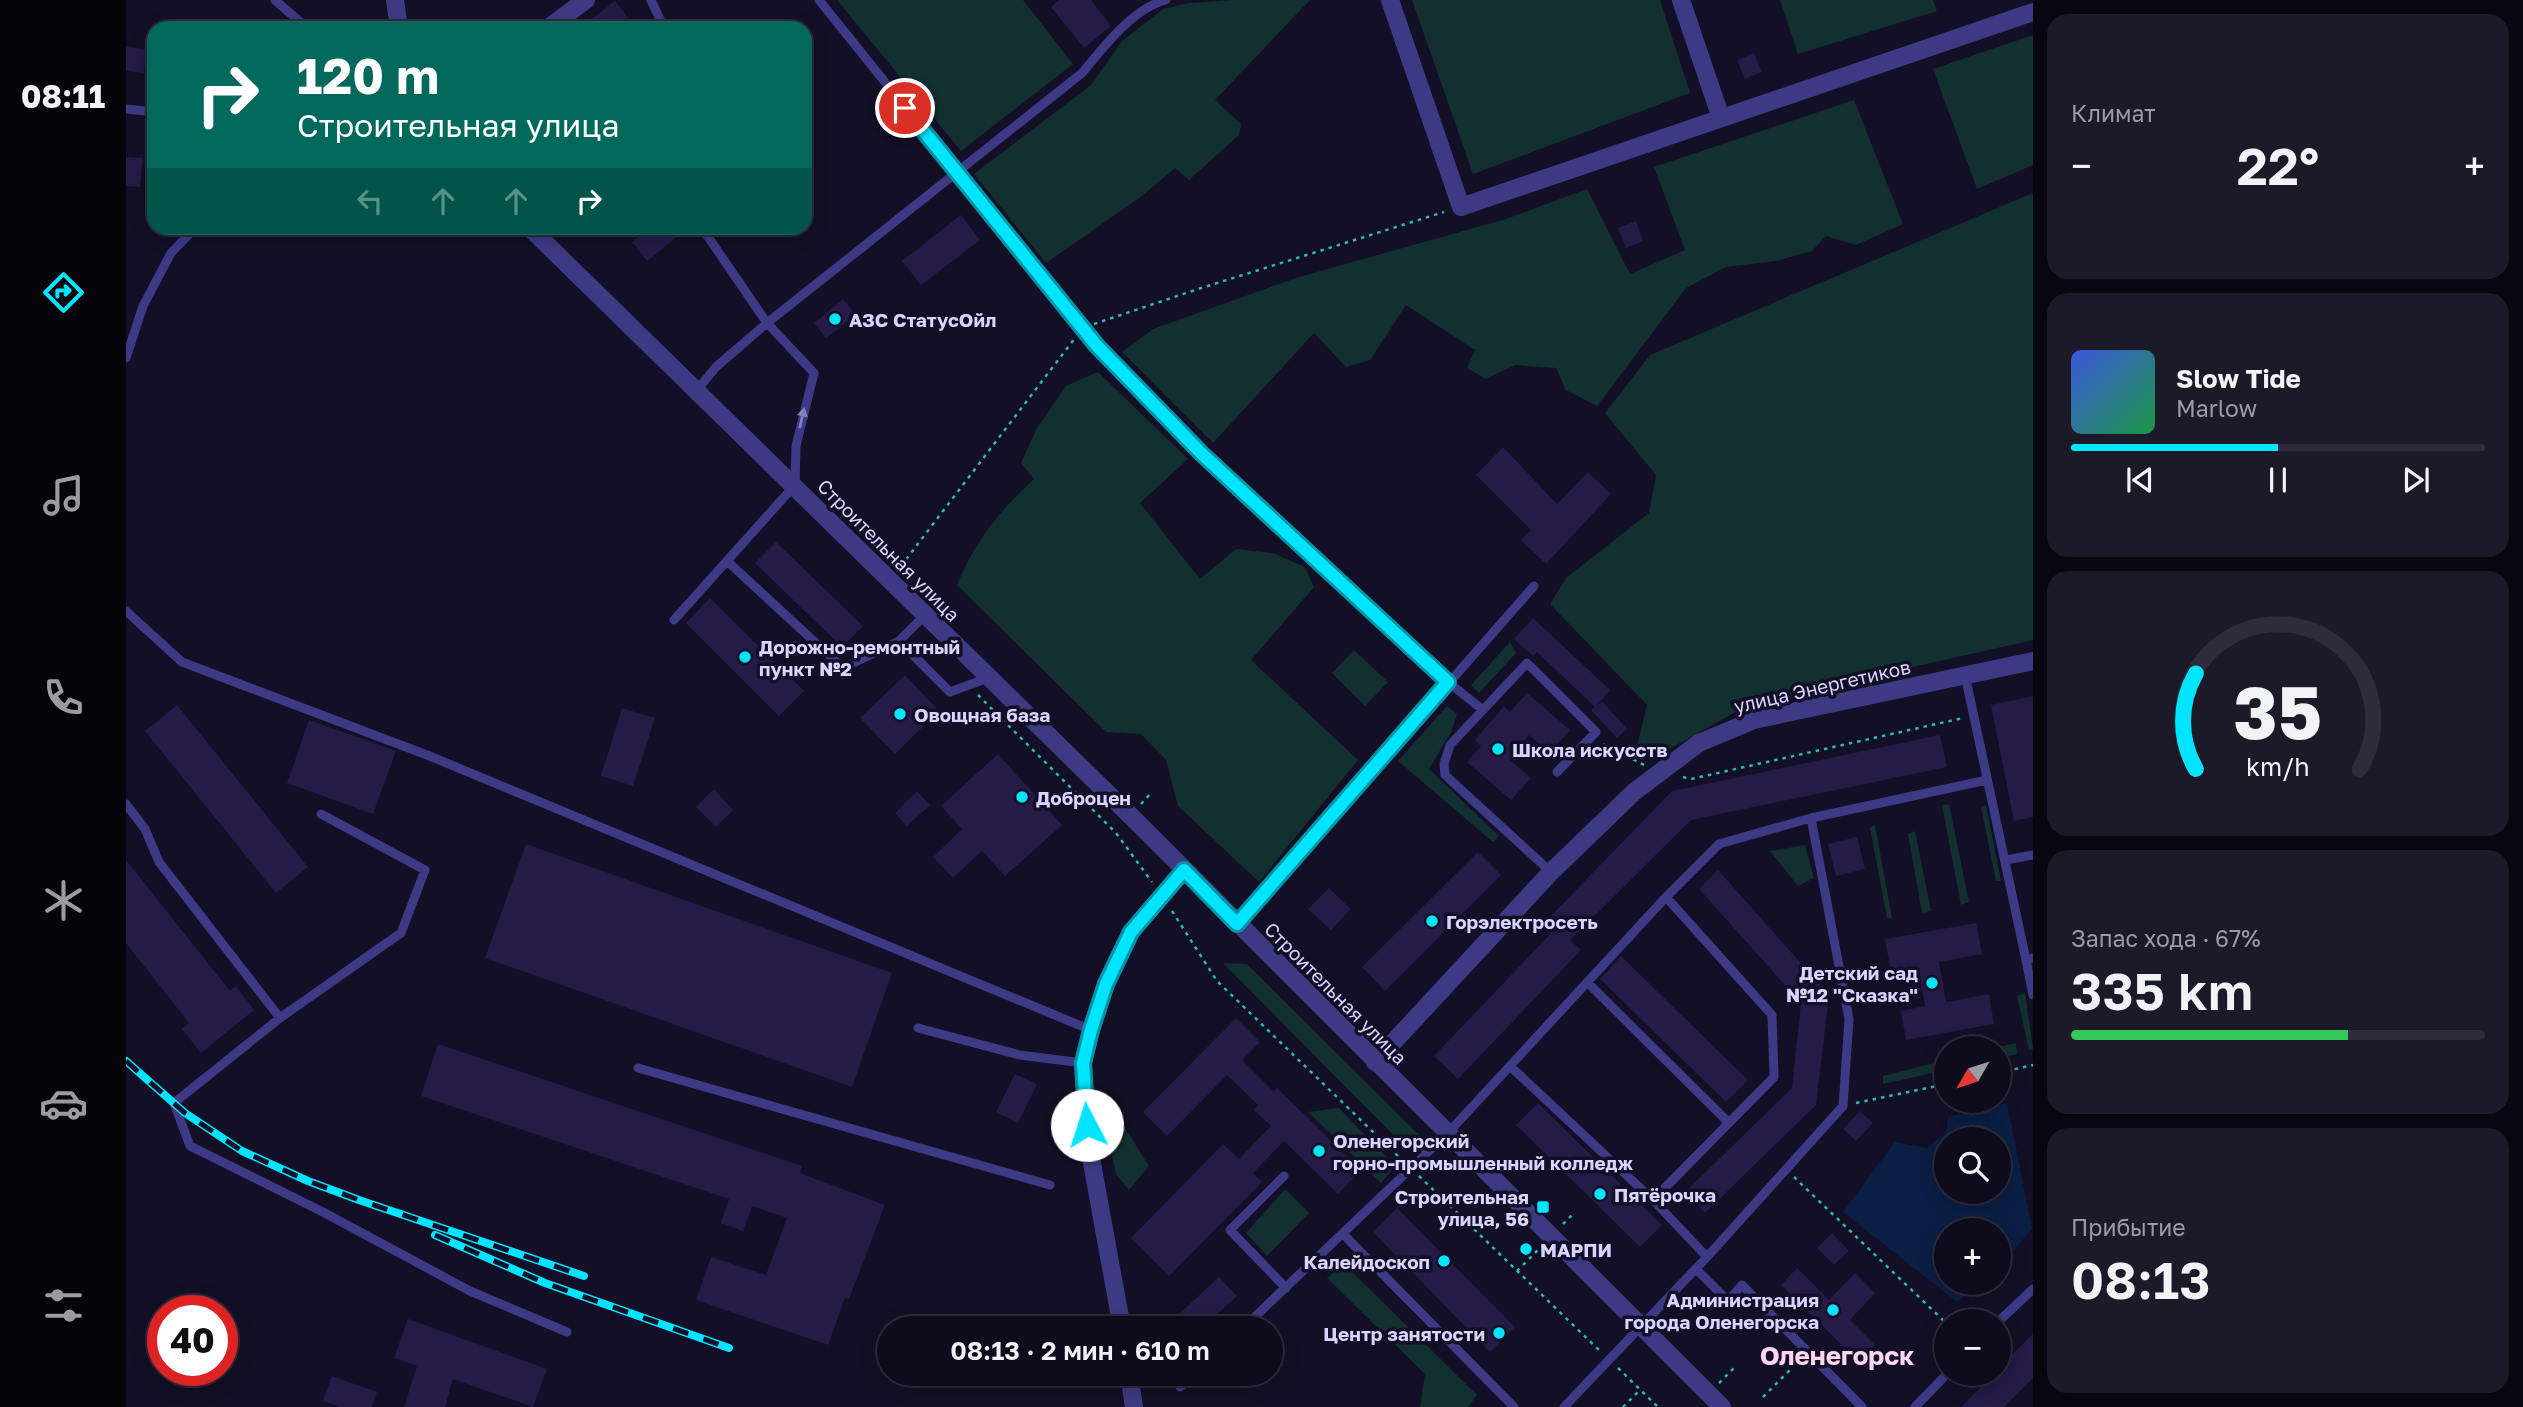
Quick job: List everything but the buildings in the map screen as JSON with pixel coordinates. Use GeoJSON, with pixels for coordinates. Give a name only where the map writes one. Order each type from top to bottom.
{"type":"FeatureCollection","features":[{"type":"Feature","properties":{"kind":"street"},"geometry":{"type":"LineString","coordinates":[[394,0],[398,21]]}},
{"type":"Feature","properties":{"kind":"street"},"geometry":{"type":"LineString","coordinates":[[558,21],[586,0]]}},
{"type":"Feature","properties":{"kind":"street"},"geometry":{"type":"LineString","coordinates":[[1391,0],[1461,207],[2033,12]]}},
{"type":"Feature","properties":{"kind":"street"},"geometry":{"type":"LineString","coordinates":[[1681,0],[1721,118]]}},
{"type":"Feature","properties":{"kind":"street","name":"Строительная улица"},"geometry":{"type":"LineString","coordinates":[[537,235],[891,579],[1722,1407]]}},
{"type":"Feature","properties":{"kind":"street","name":"улица Энергетиков"},"geometry":{"type":"LineString","coordinates":[[1375,1062],[1551,872],[1634,792],[1699,743],[1754,720],[2033,661]]}},
{"type":"Feature","properties":{"kind":"street"},"geometry":{"type":"LineString","coordinates":[[1120,1316],[1092,1163],[1083,1063],[1106,984],[1131,932],[1184,870]]}},
{"type":"Feature","properties":{"kind":"street"},"geometry":{"type":"LineString","coordinates":[[1131,1386],[1134,1407]]}},
{"type":"Feature","properties":{"kind":"lane"},"geometry":{"type":"LineString","coordinates":[[277,0],[300,21]]}},
{"type":"Feature","properties":{"kind":"lane"},"geometry":{"type":"LineString","coordinates":[[651,0],[661,21]]}},
{"type":"Feature","properties":{"kind":"lane"},"geometry":{"type":"LineString","coordinates":[[819,0],[1097,346],[1202,454],[1448,682],[1483,710]]}},
{"type":"Feature","properties":{"kind":"lane"},"geometry":{"type":"LineString","coordinates":[[696,390],[716,367],[767,323],[1082,72],[1125,24],[1158,2],[1166,0]]}},
{"type":"Feature","properties":{"kind":"lane"},"geometry":{"type":"LineString","coordinates":[[126,109],[147,111]]}},
{"type":"Feature","properties":{"kind":"lane"},"geometry":{"type":"LineString","coordinates":[[126,358],[143,306],[171,253],[188,235]]}},
{"type":"Feature","properties":{"kind":"lane"},"geometry":{"type":"LineString","coordinates":[[674,620],[795,485],[796,446],[814,373],[767,323],[707,235]]}},
{"type":"Feature","properties":{"kind":"lane"},"geometry":{"type":"LineString","coordinates":[[727,561],[843,668],[899,641],[926,614]]}},
{"type":"Feature","properties":{"kind":"lane"},"geometry":{"type":"LineString","coordinates":[[1237,924],[1534,586]]}},
{"type":"Feature","properties":{"kind":"lane"},"geometry":{"type":"LineString","coordinates":[[126,611],[182,662],[427,755],[1091,1030]]}},
{"type":"Feature","properties":{"kind":"lane"},"geometry":{"type":"LineString","coordinates":[[899,641],[950,692],[988,678]]}},
{"type":"Feature","properties":{"kind":"lane"},"geometry":{"type":"LineString","coordinates":[[1551,872],[1445,775],[1444,764],[1450,745],[1527,663],[1596,732],[1557,772]]}},
{"type":"Feature","properties":{"kind":"lane"},"geometry":{"type":"LineString","coordinates":[[1965,675],[2029,959],[2033,995]]}},
{"type":"Feature","properties":{"kind":"lane"},"geometry":{"type":"LineString","coordinates":[[1256,1316],[1447,1134],[1666,897],[1719,844],[1811,818],[1987,780]]}},
{"type":"Feature","properties":{"kind":"lane"},"geometry":{"type":"LineString","coordinates":[[126,804],[145,829],[159,862],[280,1018]]}},
{"type":"Feature","properties":{"kind":"lane"},"geometry":{"type":"LineString","coordinates":[[321,814],[425,870],[401,933],[280,1018],[174,1103],[190,1146],[321,1211],[470,1291],[567,1332]]}},
{"type":"Feature","properties":{"kind":"lane"},"geometry":{"type":"LineString","coordinates":[[1564,1407],[1696,1269],[1843,1106],[1849,1019],[1811,818]]}},
{"type":"Feature","properties":{"kind":"lane"},"geometry":{"type":"LineString","coordinates":[[2006,860],[2033,855]]}},
{"type":"Feature","properties":{"kind":"lane"},"geometry":{"type":"LineString","coordinates":[[1653,1200],[1774,1077],[1772,1015],[1666,897]]}},
{"type":"Feature","properties":{"kind":"lane"},"geometry":{"type":"LineString","coordinates":[[1587,982],[1729,1123]]}},
{"type":"Feature","properties":{"kind":"lane"},"geometry":{"type":"LineString","coordinates":[[918,1028],[1020,1055],[1083,1063]]}},
{"type":"Feature","properties":{"kind":"lane"},"geometry":{"type":"LineString","coordinates":[[1510,1066],[1653,1200],[1707,1257]]}},
{"type":"Feature","properties":{"kind":"lane"},"geometry":{"type":"LineString","coordinates":[[638,1068],[1050,1185]]}},
{"type":"Feature","properties":{"kind":"lane"},"geometry":{"type":"LineString","coordinates":[[1284,1176],[1230,1230],[1286,1288]]}},
{"type":"Feature","properties":{"kind":"lane"},"geometry":{"type":"LineString","coordinates":[[1343,1234],[1514,1407]]}},
{"type":"Feature","properties":{"kind":"lane"},"geometry":{"type":"LineString","coordinates":[[1696,1269],[1728,1301],[1742,1285],[1862,1407]]}},
{"type":"Feature","properties":{"kind":"lane"},"geometry":{"type":"LineString","coordinates":[[2011,1310],[2033,1289]]}},
{"type":"Feature","properties":{"kind":"lane"},"geometry":{"type":"LineString","coordinates":[[1915,1407],[1935,1386]]}},
{"type":"Feature","properties":{"kind":"path"},"geometry":{"type":"LineString","coordinates":[[891,579],[1083,328],[1461,207]]}},
{"type":"Feature","properties":{"kind":"path"},"geometry":{"type":"LineString","coordinates":[[968,685],[1115,833],[1162,896],[1217,981],[1658,1407]]}},
{"type":"Feature","properties":{"kind":"path"},"geometry":{"type":"LineString","coordinates":[[1591,738],[1659,773],[1691,779],[1973,716]]}},
{"type":"Feature","properties":{"kind":"path"},"geometry":{"type":"LineString","coordinates":[[2011,1070],[2033,1065]]}},
{"type":"Feature","properties":{"kind":"path"},"geometry":{"type":"LineString","coordinates":[[1843,1106],[1934,1087]]}},
{"type":"Feature","properties":{"kind":"path"},"geometry":{"type":"LineString","coordinates":[[1786,1169],[1934,1311]]}},
{"type":"Feature","properties":{"kind":"path"},"geometry":{"type":"LineString","coordinates":[[1763,1398],[1808,1351]]}},
{"type":"Feature","properties":{"kind":"path"},"geometry":{"type":"LineString","coordinates":[[1623,1407],[1640,1390]]}},
{"type":"Feature","properties":{"kind":"green space"},"geometry":{"type":"Polygon","coordinates":[[[837,0],[1023,0],[1073,64],[961,151],[837,0]]]}},
{"type":"Feature","properties":{"kind":"green space"},"geometry":{"type":"Polygon","coordinates":[[[1310,0],[1215,100],[1241,124],[1239,135],[1189,180],[1175,168],[1142,196],[1046,263],[974,174],[1091,85],[1122,41],[1163,9],[1189,3],[1310,0]]]}},
{"type":"Feature","properties":{"kind":"green space"},"geometry":{"type":"Polygon","coordinates":[[[1412,0],[1660,0],[1690,93],[1473,174],[1412,0]]]}},
{"type":"Feature","properties":{"kind":"green space"},"geometry":{"type":"Polygon","coordinates":[[[1780,0],[1933,0],[1937,11],[1798,54],[1780,0]]]}},
{"type":"Feature","properties":{"kind":"green space"},"geometry":{"type":"Polygon","coordinates":[[[2033,35],[2033,165],[1977,189],[1933,69],[2033,35]]]}},
{"type":"Feature","properties":{"kind":"green space"},"geometry":{"type":"Polygon","coordinates":[[[1854,100],[1903,224],[1856,245],[1826,236],[1812,251],[1776,261],[1726,267],[1686,288],[1597,406],[1566,390],[1556,368],[1515,365],[1486,379],[1467,368],[1475,350],[1406,305],[1370,360],[1346,367],[1314,333],[1213,443],[1122,352],[1153,329],[1299,277],[1506,219],[1587,189],[1630,274],[1685,250],[1654,167],[1854,100]]]}},
{"type":"Feature","properties":{"kind":"green space"},"geometry":{"type":"Polygon","coordinates":[[[2033,193],[2033,640],[1752,703],[1653,758],[1637,746],[1647,705],[1550,604],[1566,578],[1649,513],[1656,475],[1605,413],[1650,355],[2033,193]]]}},
{"type":"Feature","properties":{"kind":"green space"},"geometry":{"type":"Polygon","coordinates":[[[1098,372],[1188,459],[1140,503],[1200,579],[1236,549],[1273,553],[1305,567],[1314,587],[1251,660],[1358,760],[1259,882],[1178,806],[1166,760],[1141,734],[1106,732],[957,585],[989,528],[1034,479],[1021,463],[1037,428],[1066,386],[1098,372]]]}},
{"type":"Feature","properties":{"kind":"green space"},"geometry":{"type":"Polygon","coordinates":[[[1510,642],[1516,653],[1479,693],[1471,685],[1510,642]]]}},
{"type":"Feature","properties":{"kind":"green space"},"geometry":{"type":"Polygon","coordinates":[[[1354,650],[1388,682],[1365,706],[1332,673],[1354,650]]]}},
{"type":"Feature","properties":{"kind":"green space"},"geometry":{"type":"Polygon","coordinates":[[[1447,706],[1457,714],[1451,732],[1429,769],[1499,836],[1493,842],[1398,761],[1447,706]]]}},
{"type":"Feature","properties":{"kind":"green space"},"geometry":{"type":"Polygon","coordinates":[[[1949,804],[1969,902],[1961,905],[1942,805],[1949,804]]]}},
{"type":"Feature","properties":{"kind":"green space"},"geometry":{"type":"Polygon","coordinates":[[[1986,805],[2001,881],[1996,881],[1981,807],[1986,805]]]}},
{"type":"Feature","properties":{"kind":"green space"},"geometry":{"type":"Polygon","coordinates":[[[1875,825],[1892,918],[1887,918],[1870,828],[1875,825]]]}},
{"type":"Feature","properties":{"kind":"green space"},"geometry":{"type":"Polygon","coordinates":[[[1915,831],[1931,911],[1922,913],[1908,834],[1915,831]]]}},
{"type":"Feature","properties":{"kind":"green space"},"geometry":{"type":"Polygon","coordinates":[[[1805,845],[1814,878],[1798,886],[1770,851],[1805,845]]]}},
{"type":"Feature","properties":{"kind":"green space"},"geometry":{"type":"Polygon","coordinates":[[[1223,963],[1247,964],[1421,1137],[1410,1152],[1223,963]]]}},
{"type":"Feature","properties":{"kind":"green space"},"geometry":{"type":"Polygon","coordinates":[[[2025,993],[2033,1049],[2029,1050],[2017,996],[2025,993]]]}},
{"type":"Feature","properties":{"kind":"green space"},"geometry":{"type":"Polygon","coordinates":[[[2016,1043],[2017,1054],[2011,1055],[2011,1044],[2016,1043]]]}},
{"type":"Feature","properties":{"kind":"green space"},"geometry":{"type":"Polygon","coordinates":[[[1934,1063],[1934,1073],[1883,1084],[1883,1076],[1934,1063]]]}},
{"type":"Feature","properties":{"kind":"green space"},"geometry":{"type":"Polygon","coordinates":[[[1339,1108],[1395,1166],[1381,1183],[1308,1112],[1339,1108]]]}},
{"type":"Feature","properties":{"kind":"green space"},"geometry":{"type":"Polygon","coordinates":[[[1123,1125],[1149,1166],[1129,1190],[1116,1174],[1107,1133],[1123,1125]]]}},
{"type":"Feature","properties":{"kind":"green space"},"geometry":{"type":"Polygon","coordinates":[[[1285,1189],[1309,1213],[1267,1256],[1246,1233],[1285,1189]]]}},
{"type":"Feature","properties":{"kind":"green space"},"geometry":{"type":"Polygon","coordinates":[[[1344,1264],[1477,1395],[1468,1407],[1420,1407],[1425,1374],[1327,1278],[1344,1264]]]}},
{"type":"Feature","properties":{"kind":"water"},"geometry":{"type":"Polygon","coordinates":[[[1965,1113],[2009,1113],[2032,1229],[2011,1254],[2011,1218],[1934,1218],[1934,1284],[1843,1212],[1895,1142],[1927,1148],[1934,1142],[1934,1204],[2011,1204],[2011,1127],[1947,1127],[1948,1117],[1965,1113]]]}},
{"type":"Feature","properties":{"kind":"water"},"geometry":{"type":"Polygon","coordinates":[[[1948,1295],[1966,1295],[1957,1302],[1948,1295]]]}},
{"type":"Feature","properties":{"kind":"railway"},"geometry":{"type":"LineString","coordinates":[[126,1061],[185,1113],[242,1151],[308,1181],[359,1200],[584,1276]]}},
{"type":"Feature","properties":{"kind":"railway"},"geometry":{"type":"LineString","coordinates":[[435,1235],[545,1283],[729,1348]]}},
{"type":"Feature","properties":{"kind":"place","name":"АЗС СтатусОйл"},"geometry":{"type":"Point","coordinates":[835,319]}},
{"type":"Feature","properties":{"kind":"place","name":"Дорожно-ремонтный пункт №2"},"geometry":{"type":"Point","coordinates":[745,657]}},
{"type":"Feature","properties":{"kind":"place","name":"Овощная база"},"geometry":{"type":"Point","coordinates":[900,714]}},
{"type":"Feature","properties":{"kind":"place","name":"Школа искусств"},"geometry":{"type":"Point","coordinates":[1498,749]}},
{"type":"Feature","properties":{"kind":"place","name":"Доброцен"},"geometry":{"type":"Point","coordinates":[1022,797]}},
{"type":"Feature","properties":{"kind":"place","name":"Горэлектросеть"},"geometry":{"type":"Point","coordinates":[1432,921]}},
{"type":"Feature","properties":{"kind":"place","name":"Детский сад №12 \"Сказка\""},"geometry":{"type":"Point","coordinates":[1932,983]}},
{"type":"Feature","properties":{"kind":"place","name":"Оленегорский горно-промышленный колледж"},"geometry":{"type":"Point","coordinates":[1319,1151]}},
{"type":"Feature","properties":{"kind":"place","name":"Пятёрочка"},"geometry":{"type":"Point","coordinates":[1600,1194]}},
{"type":"Feature","properties":{"kind":"place","name":"Строительная улица, 56"},"geometry":{"type":"Point","coordinates":[1543,1207]}},
{"type":"Feature","properties":{"kind":"place","name":"МАРПИ"},"geometry":{"type":"Point","coordinates":[1526,1249]}},
{"type":"Feature","properties":{"kind":"place","name":"Калейдоскоп"},"geometry":{"type":"Point","coordinates":[1444,1261]}},
{"type":"Feature","properties":{"kind":"place","name":"Администрация города Оленегорска"},"geometry":{"type":"Point","coordinates":[1833,1310]}},
{"type":"Feature","properties":{"kind":"place","name":"Центр занятости"},"geometry":{"type":"Point","coordinates":[1499,1333]}},
{"type":"Feature","properties":{"kind":"district","name":"Оленегорск"},"geometry":{"type":"Point","coordinates":[1837,1355]}},
{"type":"Feature","properties":{"kind":"route"},"geometry":{"type":"LineString","coordinates":[[905,108],[1097,346],[1202,454],[1448,682],[1237,924],[1184,870],[1131,932],[1106,984],[1083,1063],[1087,1125]]}}]}
